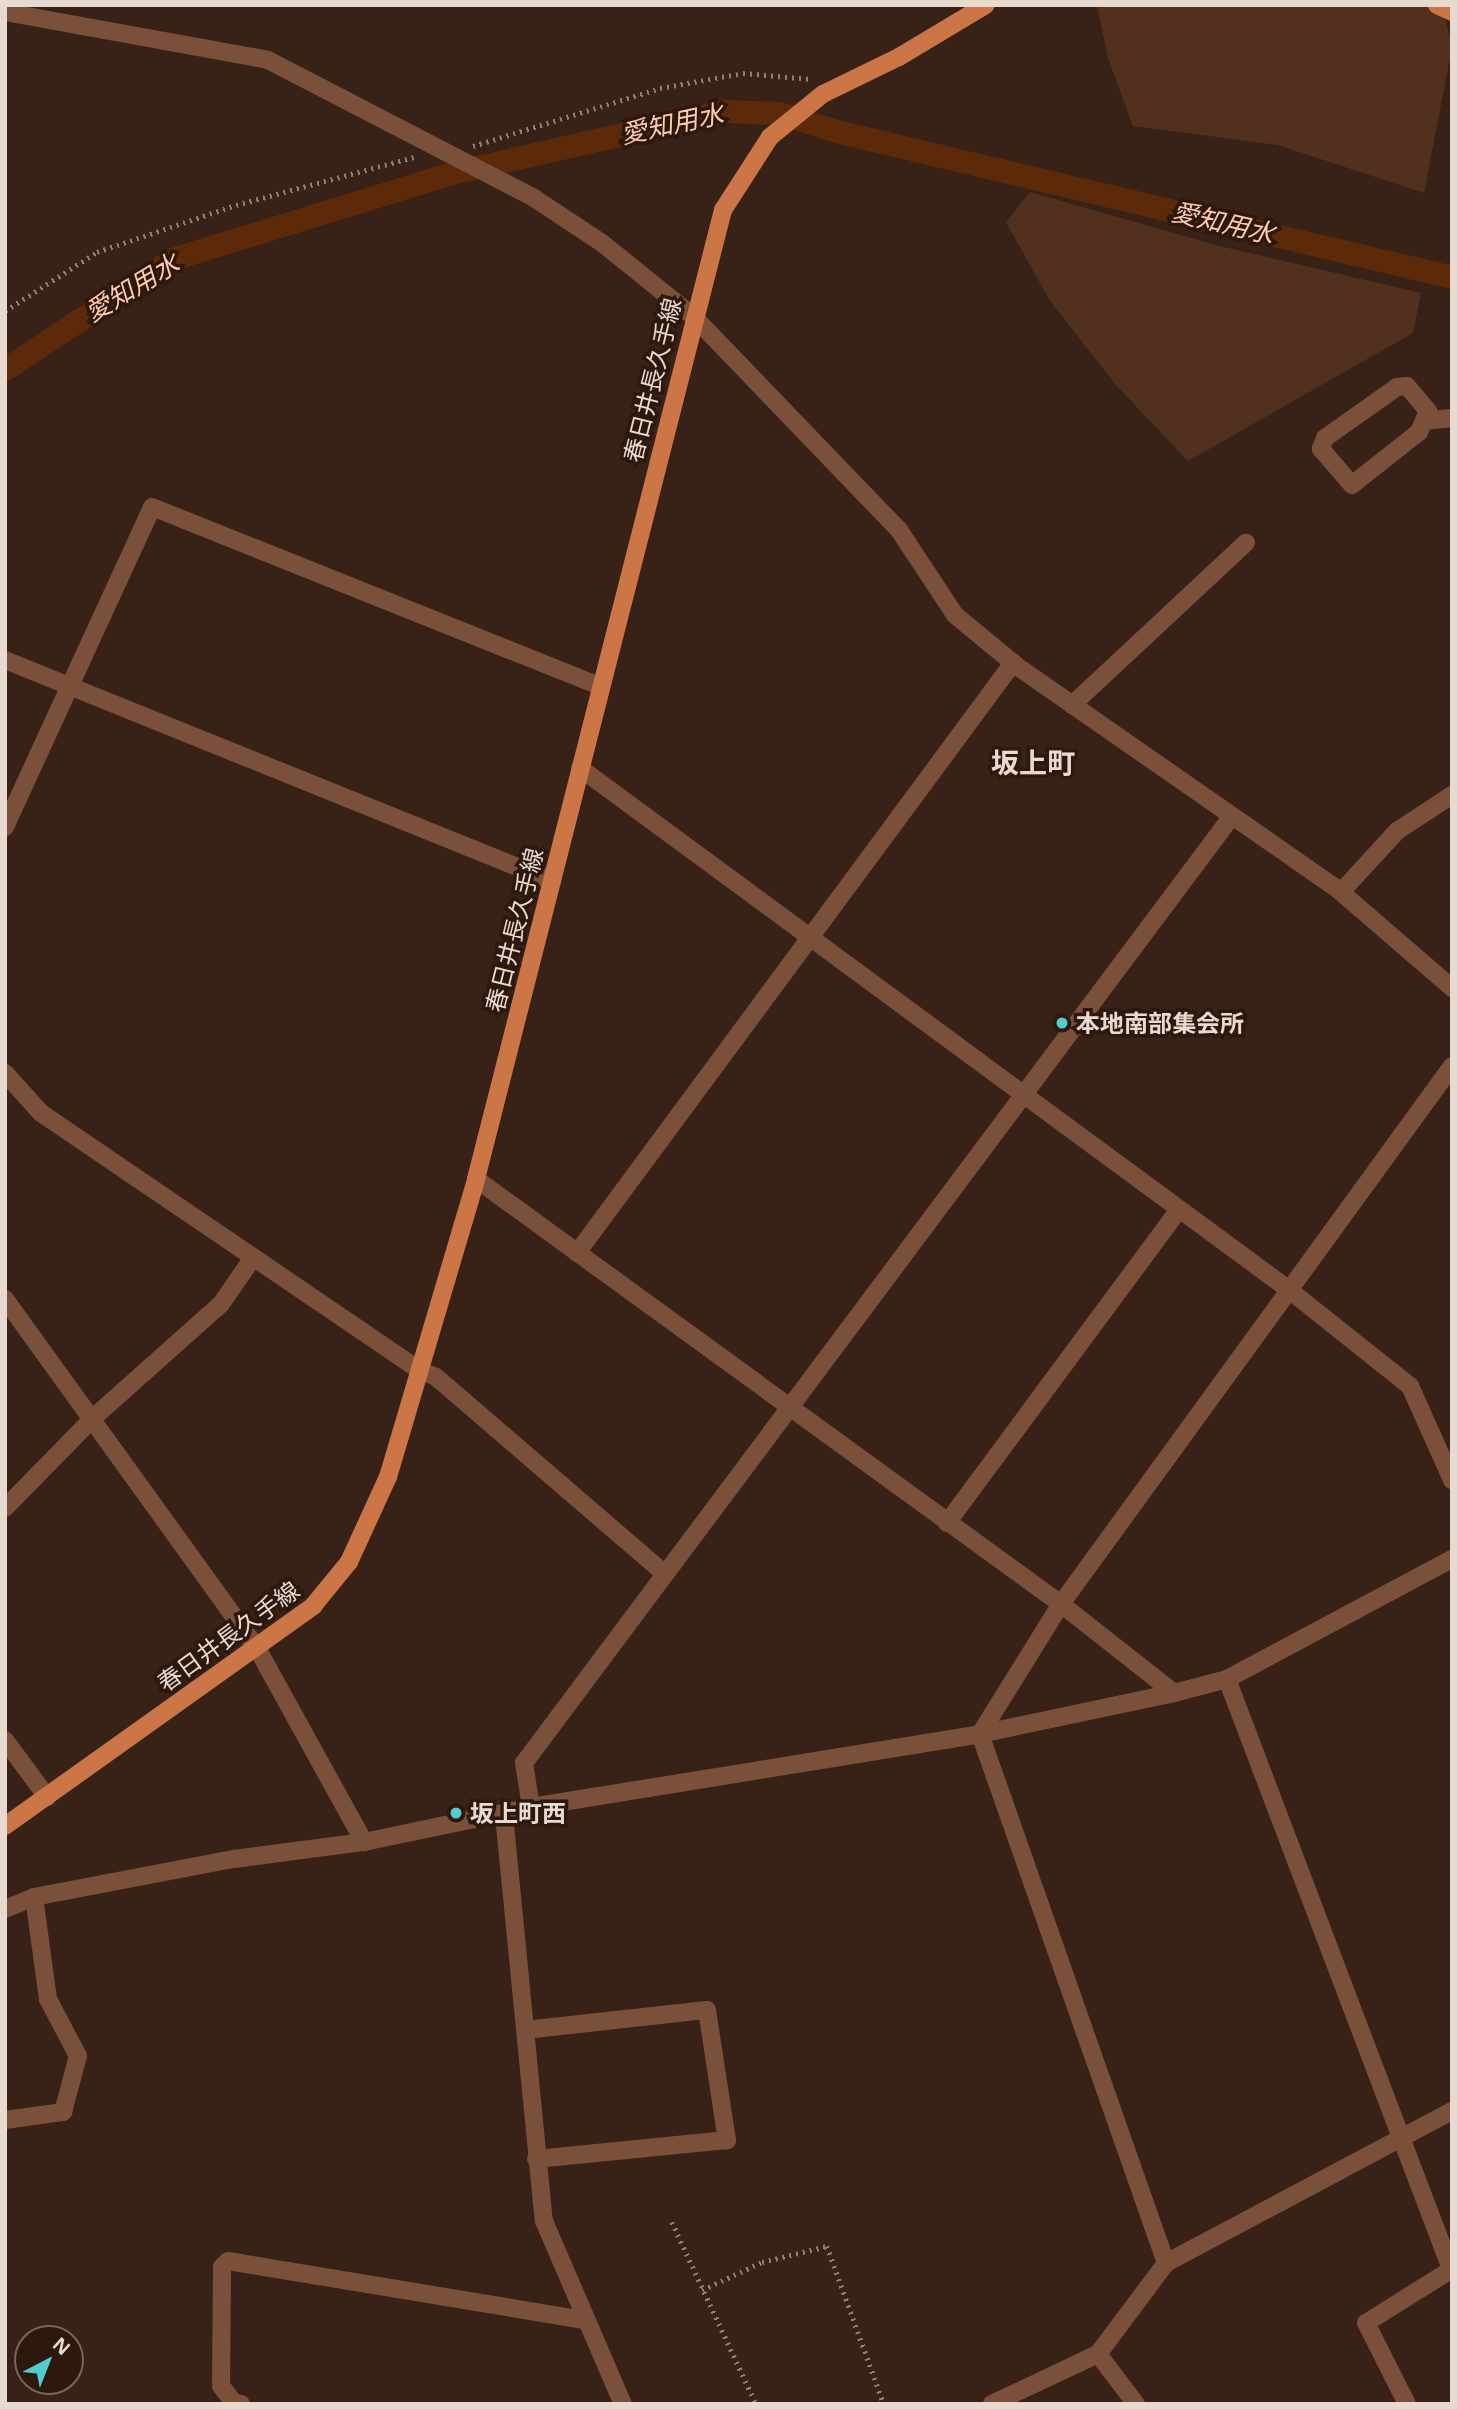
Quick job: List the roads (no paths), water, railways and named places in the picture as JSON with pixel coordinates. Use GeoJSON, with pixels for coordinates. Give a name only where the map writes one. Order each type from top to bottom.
{"type":"FeatureCollection","features":[{"type":"Feature","properties":{"kind":"main road","name":"春日井長久手線"},"geometry":{"type":"LineString","coordinates":[[5,1826],[313,1606],[349,1562],[388,1477],[476,1179],[723,210],[771,137],[823,94],[986,5]]}},
{"type":"Feature","properties":{"kind":"main road"},"geometry":{"type":"LineString","coordinates":[[1437,5],[1452,12]]}},
{"type":"Feature","properties":{"kind":"street"},"geometry":{"type":"LineString","coordinates":[[5,12],[268,60],[534,198],[602,243],[694,317],[900,530],[955,615],[1013,663],[1341,892],[1452,988]]}},
{"type":"Feature","properties":{"kind":"street"},"geometry":{"type":"LineString","coordinates":[[1407,386],[1428,411],[1424,421],[1419,432],[1352,485],[1321,449],[1325,438],[1397,387],[1407,386]]}},
{"type":"Feature","properties":{"kind":"street"},"geometry":{"type":"LineString","coordinates":[[1424,421],[1452,418]]}},
{"type":"Feature","properties":{"kind":"street"},"geometry":{"type":"LineString","coordinates":[[5,827],[67,685],[152,507],[600,686]]}},
{"type":"Feature","properties":{"kind":"street"},"geometry":{"type":"LineString","coordinates":[[1072,705],[1246,543]]}},
{"type":"Feature","properties":{"kind":"street"},"geometry":{"type":"LineString","coordinates":[[5,660],[552,881]]}},
{"type":"Feature","properties":{"kind":"street"},"geometry":{"type":"LineString","coordinates":[[577,1253],[1013,663]]}},
{"type":"Feature","properties":{"kind":"street"},"geometry":{"type":"LineString","coordinates":[[580,768],[1288,1289],[1410,1385],[1452,1480]]}},
{"type":"Feature","properties":{"kind":"street"},"geometry":{"type":"LineString","coordinates":[[1341,892],[1397,831],[1452,795]]}},
{"type":"Feature","properties":{"kind":"street"},"geometry":{"type":"LineString","coordinates":[[531,1807],[524,1763],[663,1572],[1232,816]]}},
{"type":"Feature","properties":{"kind":"street"},"geometry":{"type":"LineString","coordinates":[[980,1734],[1061,1604],[1452,1066]]}},
{"type":"Feature","properties":{"kind":"street"},"geometry":{"type":"LineString","coordinates":[[5,1073],[41,1113],[252,1259],[419,1370],[436,1377],[663,1572]]}},
{"type":"Feature","properties":{"kind":"street"},"geometry":{"type":"LineString","coordinates":[[476,1179],[787,1408],[1061,1604],[1174,1693]]}},
{"type":"Feature","properties":{"kind":"street"},"geometry":{"type":"LineString","coordinates":[[947,1523],[1179,1209]]}},
{"type":"Feature","properties":{"kind":"street"},"geometry":{"type":"LineString","coordinates":[[5,1508],[93,1418],[220,1304],[252,1259]]}},
{"type":"Feature","properties":{"kind":"street"},"geometry":{"type":"LineString","coordinates":[[5,1299],[257,1648],[364,1842]]}},
{"type":"Feature","properties":{"kind":"street"},"geometry":{"type":"LineString","coordinates":[[5,1909],[34,1897],[234,1859],[364,1842],[504,1815],[531,1807],[980,1734],[1174,1693],[1227,1679],[1452,1559]]}},
{"type":"Feature","properties":{"kind":"street"},"geometry":{"type":"LineString","coordinates":[[1227,1679],[1452,2269],[1366,2323],[1407,2404]]}},
{"type":"Feature","properties":{"kind":"street"},"geometry":{"type":"LineString","coordinates":[[980,1734],[1166,2263]]}},
{"type":"Feature","properties":{"kind":"street"},"geometry":{"type":"LineString","coordinates":[[5,1740],[47,1797]]}},
{"type":"Feature","properties":{"kind":"street"},"geometry":{"type":"LineString","coordinates":[[504,1815],[544,2221],[623,2404]]}},
{"type":"Feature","properties":{"kind":"street"},"geometry":{"type":"LineString","coordinates":[[5,2120],[63,2112],[78,2056],[48,1999],[34,1897]]}},
{"type":"Feature","properties":{"kind":"street"},"geometry":{"type":"LineString","coordinates":[[525,2030],[707,2010],[727,2140],[536,2159]]}},
{"type":"Feature","properties":{"kind":"street"},"geometry":{"type":"LineString","coordinates":[[992,2404],[1098,2354],[1166,2263],[1404,2139],[1452,2111]]}},
{"type":"Feature","properties":{"kind":"street"},"geometry":{"type":"LineString","coordinates":[[241,2404],[234,2403],[221,2386],[222,2267],[228,2261],[586,2320]]}},
{"type":"Feature","properties":{"kind":"street"},"geometry":{"type":"LineString","coordinates":[[1098,2354],[1136,2404]]}},
{"type":"Feature","properties":{"kind":"waterway","name":"愛知用水"},"geometry":{"type":"LineString","coordinates":[[5,369],[172,259],[451,173],[725,111],[779,113],[840,132],[1452,277]]}},
{"type":"Feature","properties":{"kind":"place","name":"本地南部集会所"},"geometry":{"type":"Point","coordinates":[1062,1023]}},
{"type":"Feature","properties":{"kind":"place","name":"坂上町西"},"geometry":{"type":"Point","coordinates":[456,1813]}},
{"type":"Feature","properties":{"kind":"district","name":"坂上町"},"geometry":{"type":"Point","coordinates":[1033,762]}}]}
